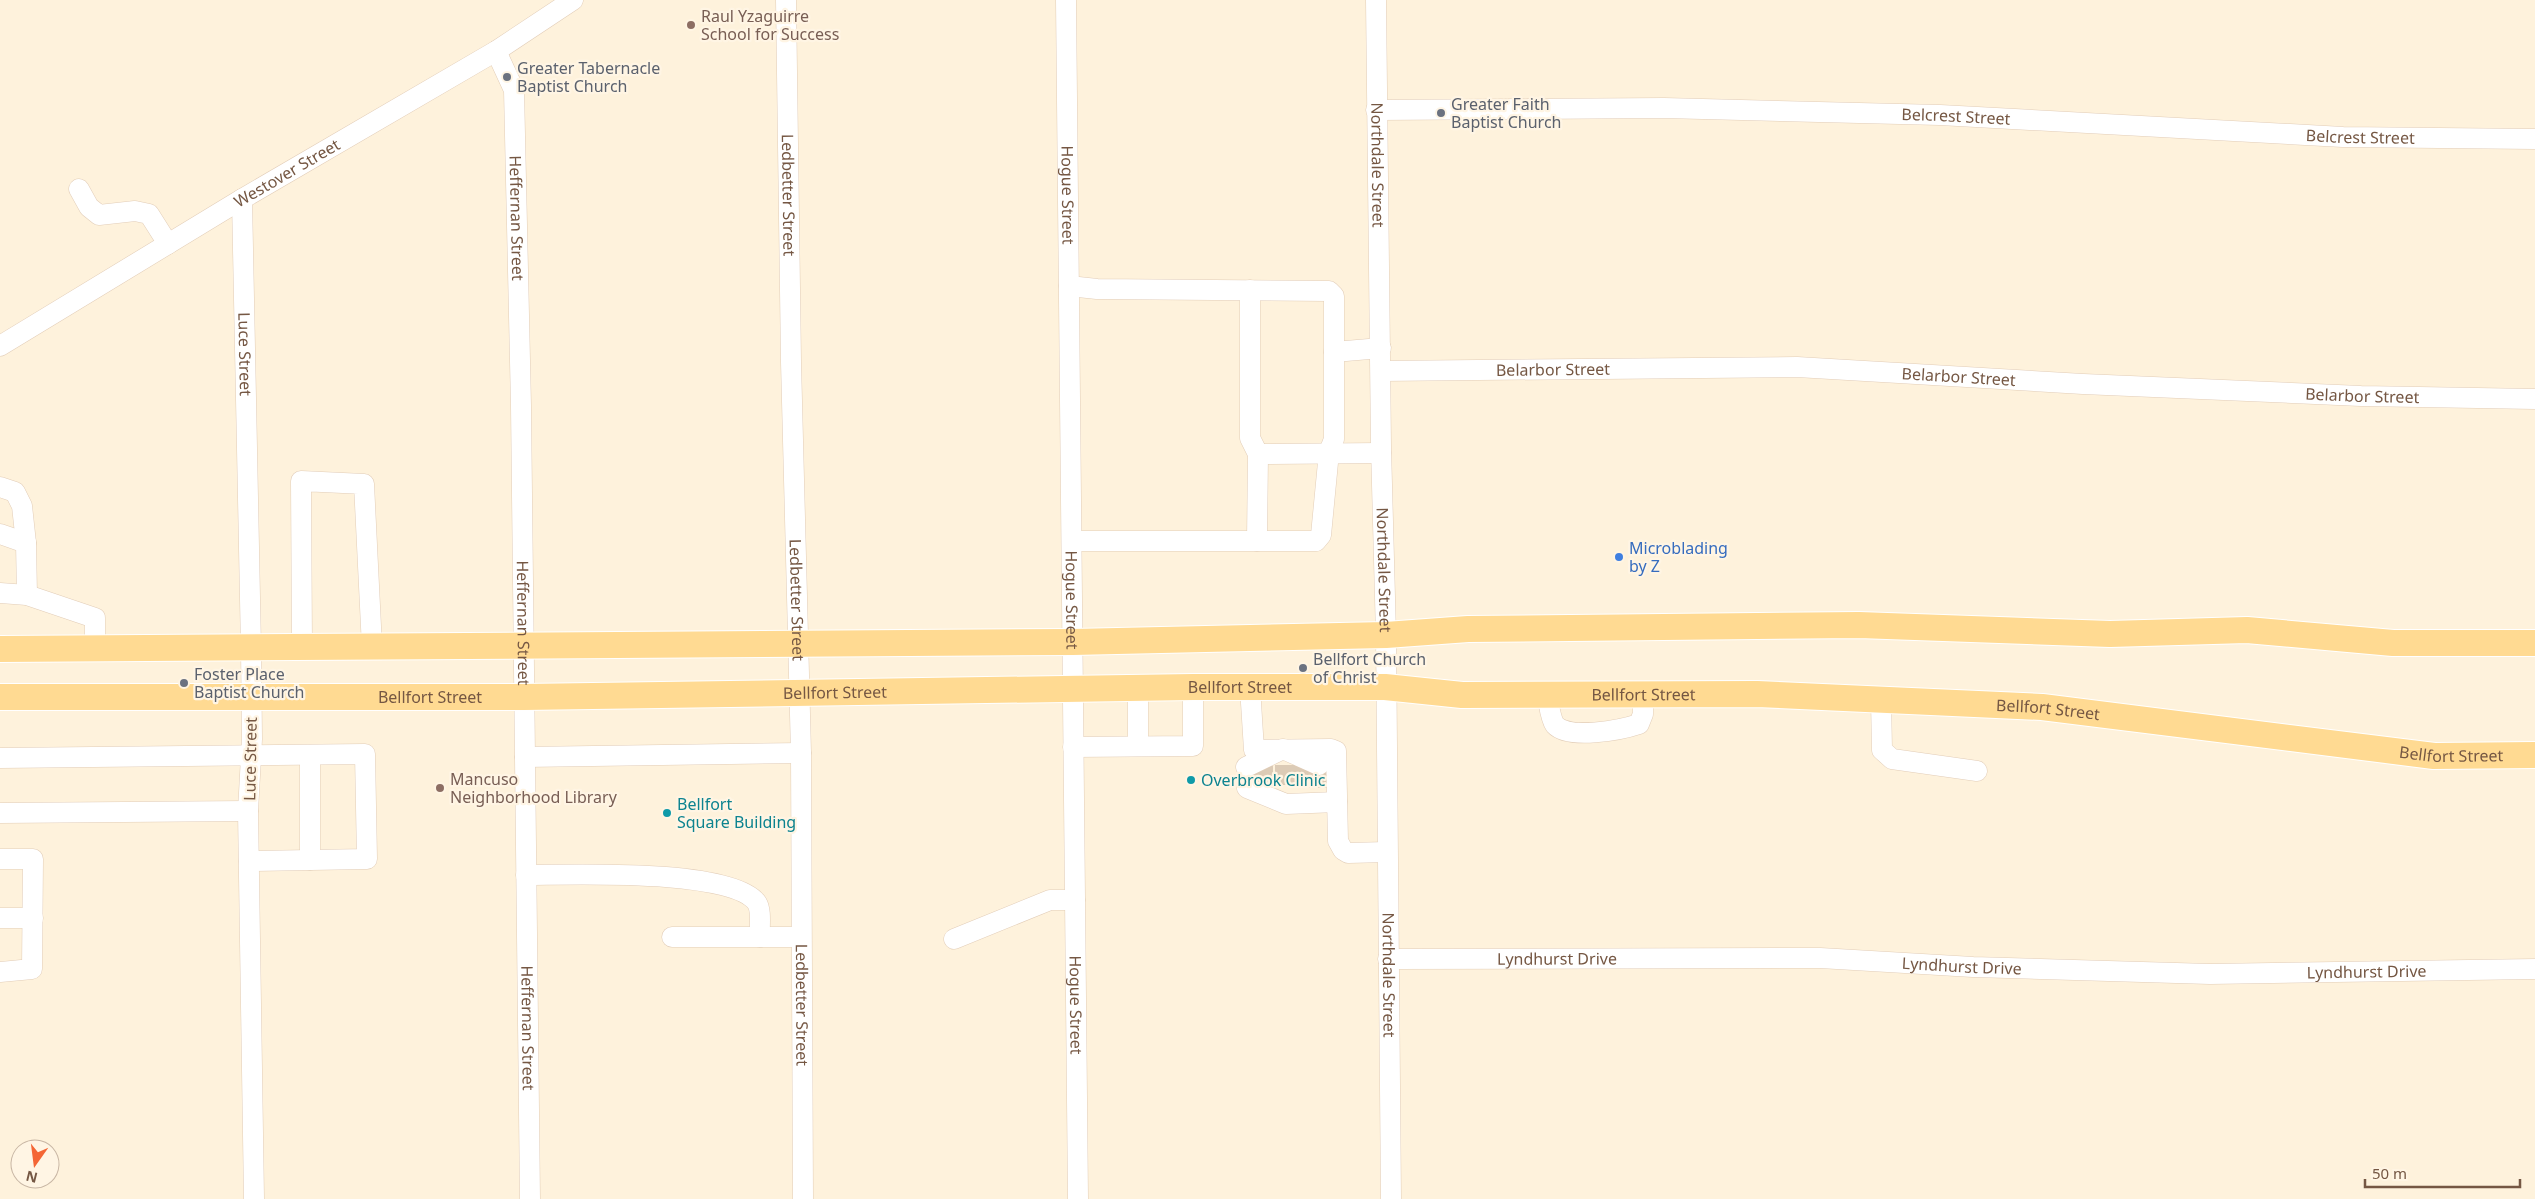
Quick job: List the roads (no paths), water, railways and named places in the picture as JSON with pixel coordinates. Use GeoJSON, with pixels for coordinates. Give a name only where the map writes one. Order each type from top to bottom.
{"type":"FeatureCollection","features":[{"type":"Feature","properties":{"kind":"main road"},"geometry":{"type":"LineString","coordinates":[[0,648],[302,648],[1073,642],[1386,635],[1468,629],[1859,625],[2110,634],[2247,630],[2393,643],[2535,643]]}},
{"type":"Feature","properties":{"kind":"main road","name":"Bellfort Street"},"geometry":{"type":"LineString","coordinates":[[0,697],[524,697],[1138,687],[1385,687],[1462,695],[1757,694],[2042,707],[2434,756],[2535,756]]}},
{"type":"Feature","properties":{"kind":"street","name":"Westover Street"},"geometry":{"type":"LineString","coordinates":[[0,346],[496,50],[573,0]]}},
{"type":"Feature","properties":{"kind":"street","name":"Ledbetter Street"},"geometry":{"type":"LineString","coordinates":[[786,0],[791,362],[800,644],[803,1199]]}},
{"type":"Feature","properties":{"kind":"street","name":"Hogue Street"},"geometry":{"type":"LineString","coordinates":[[1066,0],[1073,541],[1073,747],[1078,1199]]}},
{"type":"Feature","properties":{"kind":"street","name":"Northdale Street"},"geometry":{"type":"LineString","coordinates":[[1376,0],[1381,453],[1386,635],[1391,1199]]}},
{"type":"Feature","properties":{"kind":"street","name":"Heffernan Street"},"geometry":{"type":"LineString","coordinates":[[496,50],[514,90],[524,646],[530,1199]]}},
{"type":"Feature","properties":{"kind":"street","name":"Belcrest Street"},"geometry":{"type":"LineString","coordinates":[[1376,110],[1664,108],[1940,115],[2343,137],[2535,139]]}},
{"type":"Feature","properties":{"kind":"street"},"geometry":{"type":"LineString","coordinates":[[79,189],[89,207],[100,215],[135,211],[149,214],[168,244]]}},
{"type":"Feature","properties":{"kind":"street","name":"Luce Street"},"geometry":{"type":"LineString","coordinates":[[242,200],[251,648],[248,811],[254,1199]]}},
{"type":"Feature","properties":{"kind":"street"},"geometry":{"type":"LineString","coordinates":[[1069,286],[1097,289],[1329,291],[1334,296],[1334,439],[1330,452],[1321,535],[1316,541],[1073,541]]}},
{"type":"Feature","properties":{"kind":"street"},"geometry":{"type":"LineString","coordinates":[[1250,290],[1250,438],[1258,454],[1257,541]]}},
{"type":"Feature","properties":{"kind":"street"},"geometry":{"type":"LineString","coordinates":[[1334,352],[1380,348]]}},
{"type":"Feature","properties":{"kind":"street","name":"Belarbor Street"},"geometry":{"type":"LineString","coordinates":[[1381,372],[1797,367],[2083,384],[2351,396],[2535,399]]}},
{"type":"Feature","properties":{"kind":"street"},"geometry":{"type":"LineString","coordinates":[[1258,454],[1381,453]]}},
{"type":"Feature","properties":{"kind":"street"},"geometry":{"type":"LineString","coordinates":[[302,648],[301,480],[364,484],[372,647]]}},
{"type":"Feature","properties":{"kind":"street"},"geometry":{"type":"LineString","coordinates":[[0,487],[15,492],[22,506],[26,542],[27,595]]}},
{"type":"Feature","properties":{"kind":"street"},"geometry":{"type":"LineString","coordinates":[[0,534],[26,542]]}},
{"type":"Feature","properties":{"kind":"street"},"geometry":{"type":"LineString","coordinates":[[0,593],[27,595],[95,618],[95,648]]}},
{"type":"Feature","properties":{"kind":"street"},"geometry":{"type":"LineString","coordinates":[[1138,687],[1138,746]]}},
{"type":"Feature","properties":{"kind":"street"},"geometry":{"type":"LineString","coordinates":[[1073,747],[1193,746],[1193,687]]}},
{"type":"Feature","properties":{"kind":"street"},"geometry":{"type":"LineString","coordinates":[[1250,687],[1254,750],[1297,761]]}},
{"type":"Feature","properties":{"kind":"street"},"geometry":{"type":"LineString","coordinates":[[1547,695],[1554,723],[1562,731],[1586,732],[1619,730],[1639,724],[1643,714],[1644,694]]}},
{"type":"Feature","properties":{"kind":"street"},"geometry":{"type":"LineString","coordinates":[[1881,700],[1882,750],[1892,759],[1977,771]]}},
{"type":"Feature","properties":{"kind":"street"},"geometry":{"type":"LineString","coordinates":[[1255,766],[1297,761],[1331,749],[1336,751],[1338,841],[1343,850],[1348,852],[1387,852]]}},
{"type":"Feature","properties":{"kind":"street"},"geometry":{"type":"LineString","coordinates":[[525,757],[801,753]]}},
{"type":"Feature","properties":{"kind":"street"},"geometry":{"type":"LineString","coordinates":[[0,758],[250,757],[365,754],[367,859],[249,861]]}},
{"type":"Feature","properties":{"kind":"street"},"geometry":{"type":"LineString","coordinates":[[310,755],[310,860]]}},
{"type":"Feature","properties":{"kind":"street"},"geometry":{"type":"LineString","coordinates":[[1255,788],[1298,792],[1337,802]]}},
{"type":"Feature","properties":{"kind":"street"},"geometry":{"type":"LineString","coordinates":[[0,813],[248,811]]}},
{"type":"Feature","properties":{"kind":"street"},"geometry":{"type":"LineString","coordinates":[[0,859],[33,859],[32,969],[0,972]]}},
{"type":"Feature","properties":{"kind":"street"},"geometry":{"type":"LineString","coordinates":[[526,875],[672,877],[723,886],[753,899],[759,906],[760,937]]}},
{"type":"Feature","properties":{"kind":"street"},"geometry":{"type":"LineString","coordinates":[[954,939],[1050,900],[1075,900]]}},
{"type":"Feature","properties":{"kind":"street"},"geometry":{"type":"LineString","coordinates":[[0,918],[33,918]]}},
{"type":"Feature","properties":{"kind":"street"},"geometry":{"type":"LineString","coordinates":[[672,937],[801,937]]}},
{"type":"Feature","properties":{"kind":"street","name":"Lyndhurst Drive"},"geometry":{"type":"LineString","coordinates":[[1388,959],[1820,958],[1973,968],[2210,974],[2535,969]]}},
{"type":"Feature","properties":{"kind":"tunnel"},"geometry":{"type":"LineString","coordinates":[[1285,765],[1285,788]]}},
{"type":"Feature","properties":{"kind":"tunnel"},"geometry":{"type":"LineString","coordinates":[[1319,765],[1319,788]]}},
{"type":"Feature","properties":{"kind":"tunnel"},"geometry":{"type":"LineString","coordinates":[[1263,766],[1263,788]]}},
{"type":"Feature","properties":{"kind":"tunnel"},"geometry":{"type":"LineString","coordinates":[[1302,766],[1302,788]]}},
{"type":"Feature","properties":{"kind":"place","name":"Raul Yzaguirre School for Success"},"geometry":{"type":"Point","coordinates":[691,25]}},
{"type":"Feature","properties":{"kind":"place","name":"Greater Tabernacle Baptist Church"},"geometry":{"type":"Point","coordinates":[507,77]}},
{"type":"Feature","properties":{"kind":"place","name":"Greater Faith Baptist Church"},"geometry":{"type":"Point","coordinates":[1441,113]}},
{"type":"Feature","properties":{"kind":"place","name":"Microblading by Z"},"geometry":{"type":"Point","coordinates":[1619,557]}},
{"type":"Feature","properties":{"kind":"place","name":"Bellfort Church of Christ"},"geometry":{"type":"Point","coordinates":[1303,668]}},
{"type":"Feature","properties":{"kind":"place","name":"Foster Place Baptist Church"},"geometry":{"type":"Point","coordinates":[184,683]}},
{"type":"Feature","properties":{"kind":"place","name":"Overbrook Clinic"},"geometry":{"type":"Point","coordinates":[1191,780]}},
{"type":"Feature","properties":{"kind":"place","name":"Mancuso Neighborhood Library"},"geometry":{"type":"Point","coordinates":[440,788]}},
{"type":"Feature","properties":{"kind":"place","name":"Bellfort Square Building"},"geometry":{"type":"Point","coordinates":[667,813]}}]}
